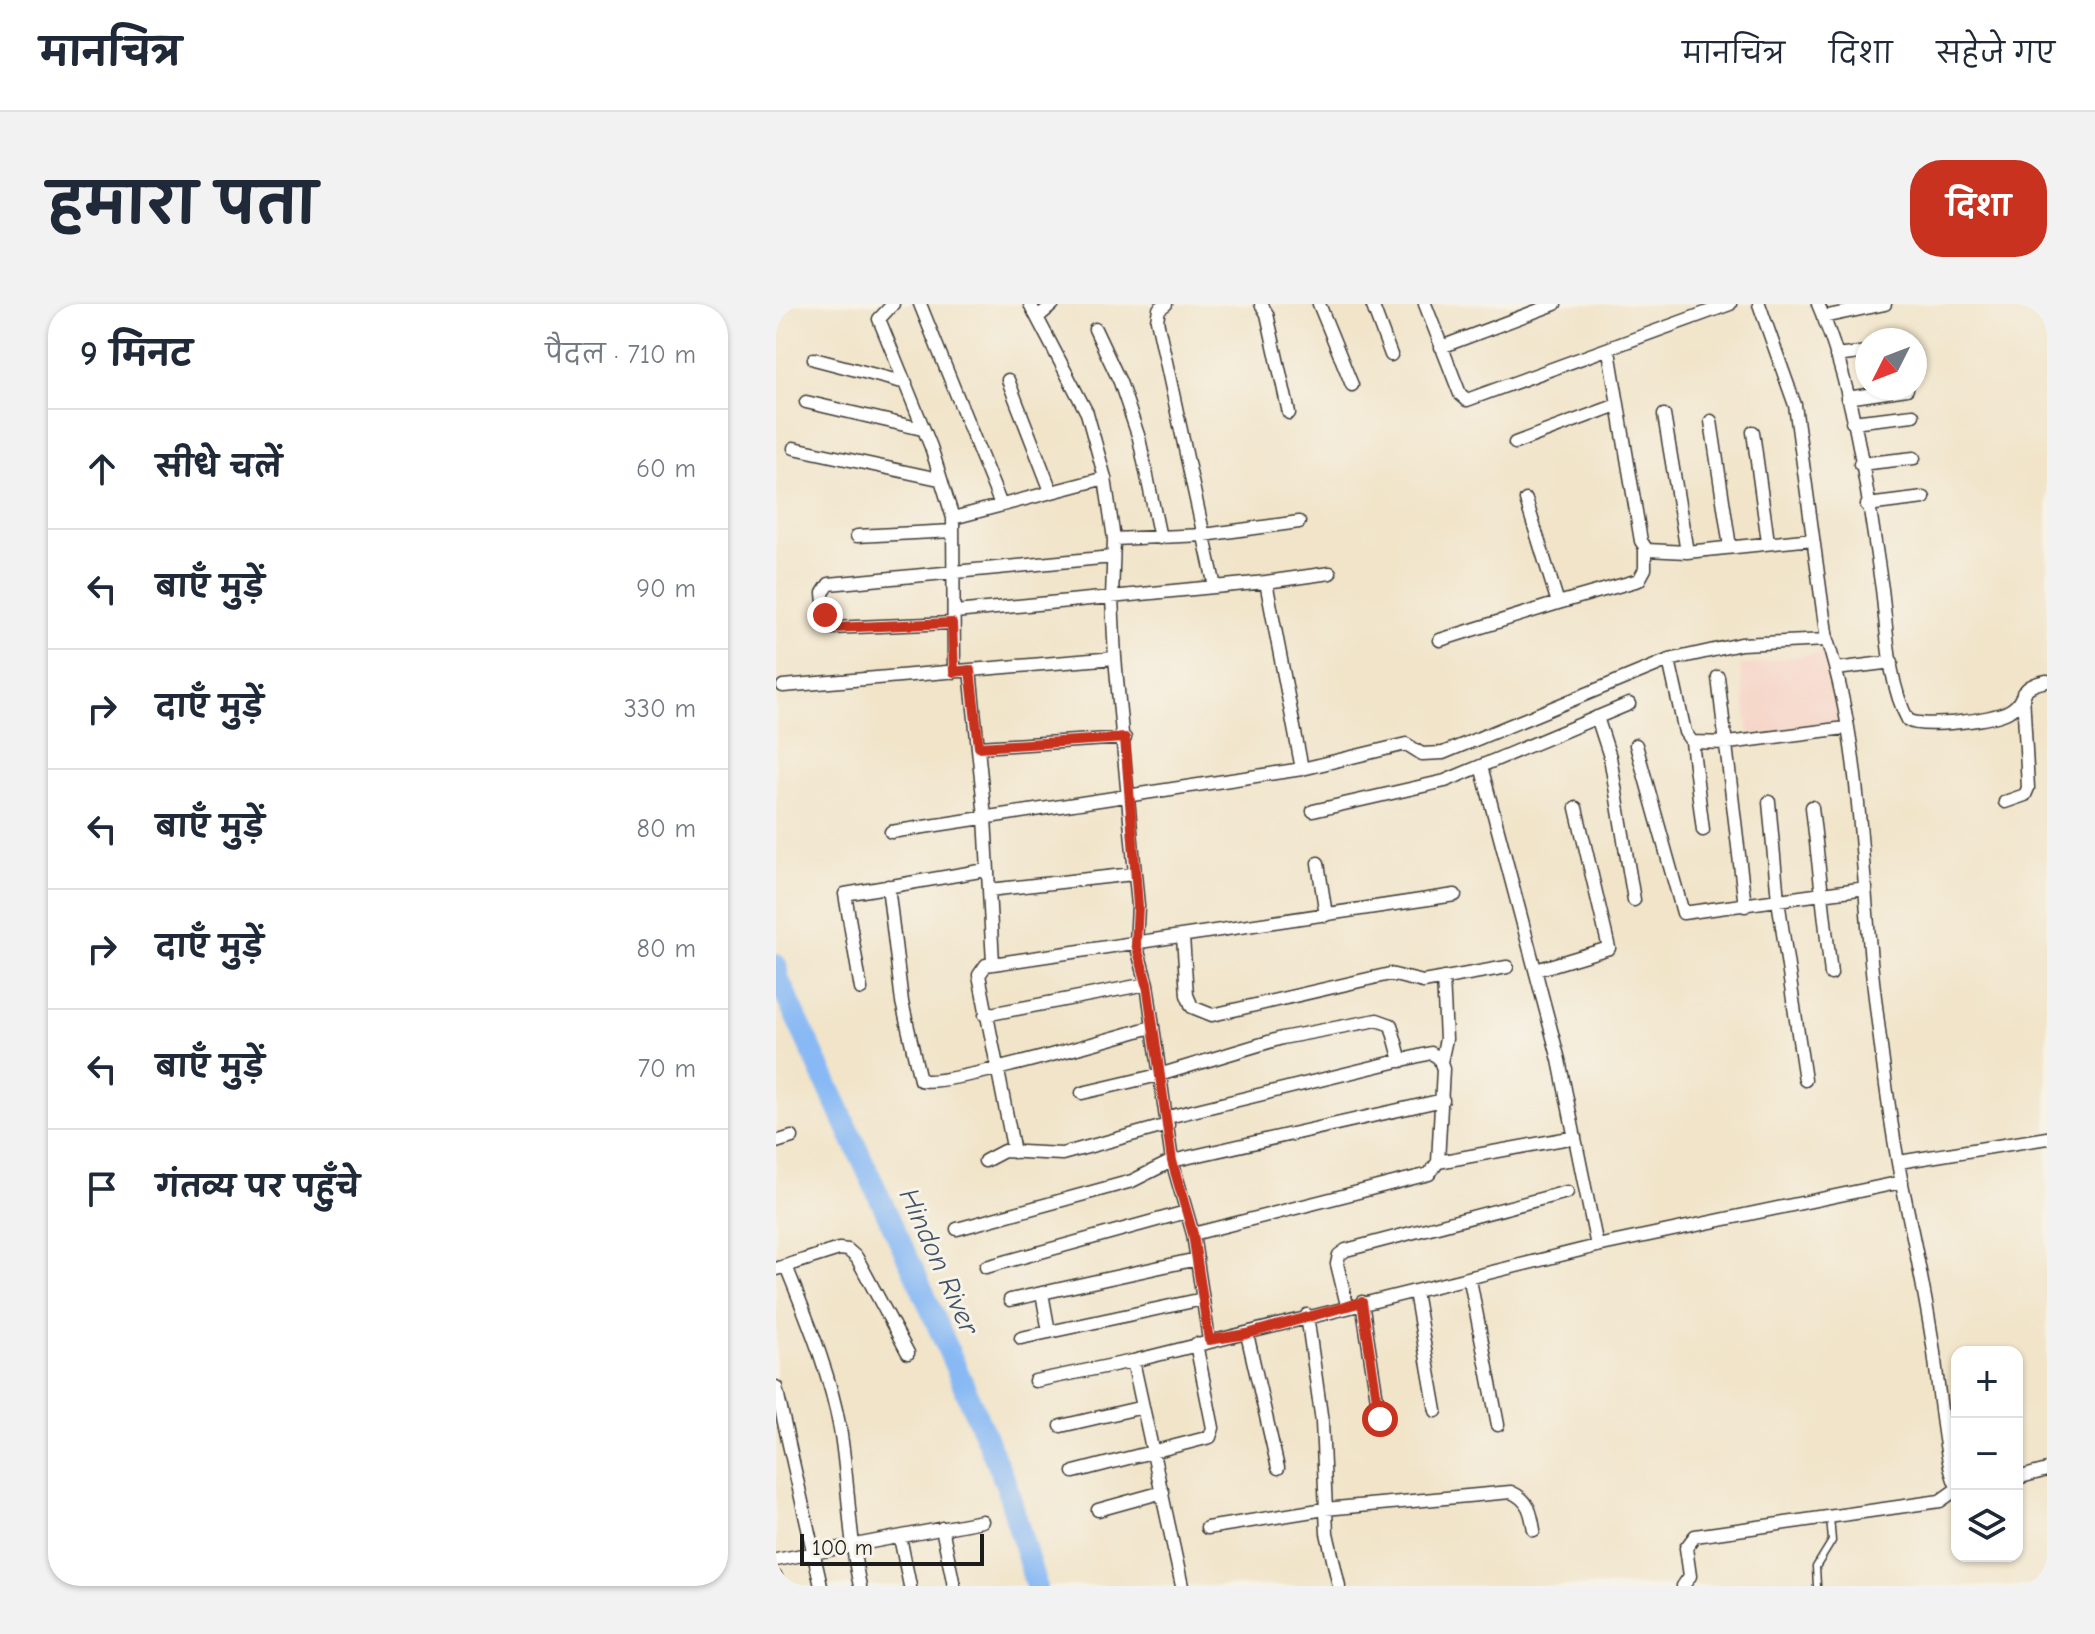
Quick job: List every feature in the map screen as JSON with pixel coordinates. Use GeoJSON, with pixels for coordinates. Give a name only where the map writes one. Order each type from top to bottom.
{"type":"FeatureCollection","features":[{"type":"Feature","properties":{"kind":"street"},"geometry":{"type":"LineString","coordinates":[[893,304],[879,319],[906,383],[953,525],[954,672]]}},
{"type":"Feature","properties":{"kind":"street"},"geometry":{"type":"LineString","coordinates":[[920,304],[1001,505]]}},
{"type":"Feature","properties":{"kind":"street"},"geometry":{"type":"LineString","coordinates":[[1030,304],[1087,413],[1105,478],[1114,539],[1112,598],[1115,658],[1125,738],[1133,874],[1138,906],[1136,944],[1147,984],[1172,1161],[1193,1234],[1209,1340]]}},
{"type":"Feature","properties":{"kind":"street"},"geometry":{"type":"LineString","coordinates":[[1038,317],[1053,304]]}},
{"type":"Feature","properties":{"kind":"street"},"geometry":{"type":"LineString","coordinates":[[1166,304],[1159,309],[1157,320],[1215,587]]}},
{"type":"Feature","properties":{"kind":"street"},"geometry":{"type":"LineString","coordinates":[[1261,304],[1267,314],[1289,413]]}},
{"type":"Feature","properties":{"kind":"street"},"geometry":{"type":"LineString","coordinates":[[1319,304],[1352,385]]}},
{"type":"Feature","properties":{"kind":"street"},"geometry":{"type":"LineString","coordinates":[[1372,304],[1391,355]]}},
{"type":"Feature","properties":{"kind":"street"},"geometry":{"type":"LineString","coordinates":[[1425,304],[1460,394],[1467,400],[1609,351],[1730,304]]}},
{"type":"Feature","properties":{"kind":"street"},"geometry":{"type":"LineString","coordinates":[[1441,347],[1555,304]]}},
{"type":"Feature","properties":{"kind":"street"},"geometry":{"type":"LineString","coordinates":[[1684,304],[1690,318]]}},
{"type":"Feature","properties":{"kind":"street"},"geometry":{"type":"LineString","coordinates":[[1759,304],[1795,405],[1827,640],[1836,669],[1855,782],[1873,981],[1899,1162],[1920,1264],[1951,1479]]}},
{"type":"Feature","properties":{"kind":"street"},"geometry":{"type":"LineString","coordinates":[[1885,304],[1820,310],[1847,398],[1892,662],[1904,713],[1915,725],[2009,711],[2023,690],[2047,681]]}},
{"type":"Feature","properties":{"kind":"street"},"geometry":{"type":"LineString","coordinates":[[1095,329],[1120,382],[1139,438],[1160,538]]}},
{"type":"Feature","properties":{"kind":"street"},"geometry":{"type":"LineString","coordinates":[[1440,640],[1639,580],[1645,569],[1645,548],[1609,351]]}},
{"type":"Feature","properties":{"kind":"street"},"geometry":{"type":"LineString","coordinates":[[1836,356],[1855,354]]}},
{"type":"Feature","properties":{"kind":"street"},"geometry":{"type":"LineString","coordinates":[[814,359],[906,383]]}},
{"type":"Feature","properties":{"kind":"street"},"geometry":{"type":"LineString","coordinates":[[1008,380],[1051,491]]}},
{"type":"Feature","properties":{"kind":"street"},"geometry":{"type":"LineString","coordinates":[[1847,398],[1855,397]]}},
{"type":"Feature","properties":{"kind":"street"},"geometry":{"type":"LineString","coordinates":[[806,402],[922,429]]}},
{"type":"Feature","properties":{"kind":"street"},"geometry":{"type":"LineString","coordinates":[[1515,443],[1617,405]]}},
{"type":"Feature","properties":{"kind":"street"},"geometry":{"type":"LineString","coordinates":[[1664,415],[1687,552]]}},
{"type":"Feature","properties":{"kind":"street"},"geometry":{"type":"LineString","coordinates":[[1852,422],[1913,415]]}},
{"type":"Feature","properties":{"kind":"street"},"geometry":{"type":"LineString","coordinates":[[1711,421],[1730,547]]}},
{"type":"Feature","properties":{"kind":"street"},"geometry":{"type":"LineString","coordinates":[[1753,432],[1768,542]]}},
{"type":"Feature","properties":{"kind":"street"},"geometry":{"type":"LineString","coordinates":[[794,448],[939,479]]}},
{"type":"Feature","properties":{"kind":"street"},"geometry":{"type":"LineString","coordinates":[[1860,464],[1914,458]]}},
{"type":"Feature","properties":{"kind":"street"},"geometry":{"type":"LineString","coordinates":[[857,536],[953,525],[1001,505],[1105,478]]}},
{"type":"Feature","properties":{"kind":"street"},"geometry":{"type":"LineString","coordinates":[[1867,505],[1924,498]]}},
{"type":"Feature","properties":{"kind":"street"},"geometry":{"type":"LineString","coordinates":[[1526,500],[1558,603]]}},
{"type":"Feature","properties":{"kind":"street"},"geometry":{"type":"LineString","coordinates":[[1114,539],[1204,535],[1299,522]]}},
{"type":"Feature","properties":{"kind":"street"},"geometry":{"type":"LineString","coordinates":[[1645,548],[1687,552],[1813,539]]}},
{"type":"Feature","properties":{"kind":"street"},"geometry":{"type":"LineString","coordinates":[[1112,557],[829,584],[823,593],[826,623],[831,628],[953,618],[1330,573]]}},
{"type":"Feature","properties":{"kind":"street"},"geometry":{"type":"LineString","coordinates":[[1266,582],[1302,769]]}},
{"type":"Feature","properties":{"kind":"street"},"geometry":{"type":"LineString","coordinates":[[891,832],[1302,769],[1406,744],[1422,754],[1443,753],[1669,660],[1741,644],[1827,640]]}},
{"type":"Feature","properties":{"kind":"street"},"geometry":{"type":"LineString","coordinates":[[783,686],[1115,658]]}},
{"type":"Feature","properties":{"kind":"street"},"geometry":{"type":"LineString","coordinates":[[1669,660],[1685,732],[1692,742],[1703,830]]}},
{"type":"Feature","properties":{"kind":"street"},"geometry":{"type":"LineString","coordinates":[[1836,669],[1892,662]]}},
{"type":"Feature","properties":{"kind":"street"},"geometry":{"type":"LineString","coordinates":[[970,670],[985,817],[993,963]]}},
{"type":"Feature","properties":{"kind":"street"},"geometry":{"type":"LineString","coordinates":[[1718,677],[1745,906]]}},
{"type":"Feature","properties":{"kind":"street"},"geometry":{"type":"LineString","coordinates":[[2005,802],[2025,795],[2028,788],[2023,690]]}},
{"type":"Feature","properties":{"kind":"street"},"geometry":{"type":"LineString","coordinates":[[1313,811],[1445,781],[1629,704]]}},
{"type":"Feature","properties":{"kind":"street"},"geometry":{"type":"LineString","coordinates":[[1597,717],[1610,757],[1634,900]]}},
{"type":"Feature","properties":{"kind":"street"},"geometry":{"type":"LineString","coordinates":[[1692,742],[1728,743],[1845,728]]}},
{"type":"Feature","properties":{"kind":"street"},"geometry":{"type":"LineString","coordinates":[[979,747],[1125,738]]}},
{"type":"Feature","properties":{"kind":"street"},"geometry":{"type":"LineString","coordinates":[[1636,745],[1679,908],[1688,914],[1866,888]]}},
{"type":"Feature","properties":{"kind":"street"},"geometry":{"type":"LineString","coordinates":[[1443,753],[1445,781]]}},
{"type":"Feature","properties":{"kind":"street"},"geometry":{"type":"LineString","coordinates":[[1481,766],[1536,970],[1597,1246]]}},
{"type":"Feature","properties":{"kind":"street"},"geometry":{"type":"LineString","coordinates":[[1769,802],[1778,900],[1805,1080]]}},
{"type":"Feature","properties":{"kind":"street"},"geometry":{"type":"LineString","coordinates":[[1812,807],[1831,974]]}},
{"type":"Feature","properties":{"kind":"street"},"geometry":{"type":"LineString","coordinates":[[1536,970],[1606,951],[1610,944],[1576,808]]}},
{"type":"Feature","properties":{"kind":"street"},"geometry":{"type":"LineString","coordinates":[[1318,863],[1326,915]]}},
{"type":"Feature","properties":{"kind":"street"},"geometry":{"type":"LineString","coordinates":[[861,989],[845,896],[986,870]]}},
{"type":"Feature","properties":{"kind":"street"},"geometry":{"type":"LineString","coordinates":[[989,890],[1133,874]]}},
{"type":"Feature","properties":{"kind":"street"},"geometry":{"type":"LineString","coordinates":[[888,886],[902,1002],[916,1075],[924,1082],[996,1068],[1152,1027]]}},
{"type":"Feature","properties":{"kind":"street"},"geometry":{"type":"LineString","coordinates":[[1014,1152],[1009,1113],[985,1015],[979,970],[993,963],[1455,895]]}},
{"type":"Feature","properties":{"kind":"street"},"geometry":{"type":"LineString","coordinates":[[1183,937],[1187,995],[1192,1007],[1212,1015],[1390,974],[1414,982],[1507,967]]}},
{"type":"Feature","properties":{"kind":"street"},"geometry":{"type":"LineString","coordinates":[[1193,1234],[1429,1174],[1438,1162],[1443,1100],[1441,1062],[1446,1039],[1443,978]]}},
{"type":"Feature","properties":{"kind":"street"},"geometry":{"type":"LineString","coordinates":[[985,1015],[1147,984]]}},
{"type":"Feature","properties":{"kind":"street"},"geometry":{"type":"LineString","coordinates":[[1082,1093],[1159,1075],[1282,1038],[1377,1020],[1391,1025],[1401,1061]]}},
{"type":"Feature","properties":{"kind":"street"},"geometry":{"type":"LineString","coordinates":[[985,1161],[997,1153],[1062,1154],[1168,1121],[1431,1053],[1441,1062]]}},
{"type":"Feature","properties":{"kind":"street"},"geometry":{"type":"LineString","coordinates":[[957,1229],[1132,1181],[1172,1161],[1443,1100]]}},
{"type":"Feature","properties":{"kind":"street"},"geometry":{"type":"LineString","coordinates":[[776,1142],[792,1137]]}},
{"type":"Feature","properties":{"kind":"street"},"geometry":{"type":"LineString","coordinates":[[1438,1162],[1575,1137]]}},
{"type":"Feature","properties":{"kind":"street"},"geometry":{"type":"LineString","coordinates":[[1899,1162],[2047,1138]]}},
{"type":"Feature","properties":{"kind":"street"},"geometry":{"type":"LineString","coordinates":[[1035,1381],[1247,1334],[1307,1315],[1470,1280],[1597,1246],[1902,1182]]}},
{"type":"Feature","properties":{"kind":"street"},"geometry":{"type":"LineString","coordinates":[[1347,1305],[1337,1264],[1339,1255],[1346,1250],[1567,1192]]}},
{"type":"Feature","properties":{"kind":"street"},"geometry":{"type":"LineString","coordinates":[[986,1267],[1186,1212]]}},
{"type":"Feature","properties":{"kind":"street"},"geometry":{"type":"LineString","coordinates":[[860,1586],[851,1548],[840,1431],[834,1402],[781,1268],[839,1249],[848,1250],[857,1258],[908,1353]]}},
{"type":"Feature","properties":{"kind":"street"},"geometry":{"type":"LineString","coordinates":[[1010,1300],[1197,1259]]}},
{"type":"Feature","properties":{"kind":"street"},"geometry":{"type":"LineString","coordinates":[[1470,1280],[1498,1425]]}},
{"type":"Feature","properties":{"kind":"street"},"geometry":{"type":"LineString","coordinates":[[1415,1292],[1436,1411]]}},
{"type":"Feature","properties":{"kind":"street"},"geometry":{"type":"LineString","coordinates":[[1042,1293],[1049,1332]]}},
{"type":"Feature","properties":{"kind":"street"},"geometry":{"type":"LineString","coordinates":[[1021,1338],[1203,1299]]}},
{"type":"Feature","properties":{"kind":"street"},"geometry":{"type":"LineString","coordinates":[[1362,1302],[1380,1419]]}},
{"type":"Feature","properties":{"kind":"street"},"geometry":{"type":"LineString","coordinates":[[1307,1315],[1322,1422],[1325,1509],[1339,1586]]}},
{"type":"Feature","properties":{"kind":"street"},"geometry":{"type":"LineString","coordinates":[[1247,1334],[1278,1468]]}},
{"type":"Feature","properties":{"kind":"street"},"geometry":{"type":"LineString","coordinates":[[1074,1472],[1212,1433],[1196,1344]]}},
{"type":"Feature","properties":{"kind":"street"},"geometry":{"type":"LineString","coordinates":[[1133,1361],[1182,1586]]}},
{"type":"Feature","properties":{"kind":"street"},"geometry":{"type":"LineString","coordinates":[[776,1387],[821,1586]]}},
{"type":"Feature","properties":{"kind":"street"},"geometry":{"type":"LineString","coordinates":[[1061,1426],[1143,1407]]}},
{"type":"Feature","properties":{"kind":"street"},"geometry":{"type":"LineString","coordinates":[[2023,1476],[2047,1470]]}},
{"type":"Feature","properties":{"kind":"street"},"geometry":{"type":"LineString","coordinates":[[1683,1586],[1690,1576],[1686,1548],[1695,1536],[1940,1501],[1954,1490]]}},
{"type":"Feature","properties":{"kind":"street"},"geometry":{"type":"LineString","coordinates":[[1098,1510],[1163,1492]]}},
{"type":"Feature","properties":{"kind":"street"},"geometry":{"type":"LineString","coordinates":[[1207,1528],[1325,1509],[1511,1492],[1522,1497],[1530,1507],[1534,1530]]}},
{"type":"Feature","properties":{"kind":"street"},"geometry":{"type":"LineString","coordinates":[[776,1560],[982,1521]]}},
{"type":"Feature","properties":{"kind":"street"},"geometry":{"type":"LineString","coordinates":[[942,1528],[954,1586]]}},
{"type":"Feature","properties":{"kind":"street"},"geometry":{"type":"LineString","coordinates":[[900,1537],[910,1586]]}},
{"type":"Feature","properties":{"kind":"street"},"geometry":{"type":"LineString","coordinates":[[776,1577],[778,1586]]}},
{"type":"Feature","properties":{"kind":"lane"},"geometry":{"type":"LineString","coordinates":[[1817,1586],[1816,1567],[1832,1541],[1830,1517]]}},
{"type":"Feature","properties":{"kind":"shaded area"},"geometry":{"type":"Polygon","coordinates":[[[1828,651],[1841,722],[1749,736],[1740,666],[1828,651]]]}},
{"type":"Feature","properties":{"kind":"waterway","name":"Hindon River"},"geometry":{"type":"LineString","coordinates":[[776,965],[778,978],[922,1289],[1006,1484],[1036,1586]]}},
{"type":"Feature","properties":{"kind":"route"},"geometry":{"type":"LineString","coordinates":[[825,615],[826,623],[831,628],[952,623],[954,672],[970,670],[979,747],[1125,738],[1133,874],[1138,906],[1136,944],[1147,984],[1172,1161],[1193,1234],[1209,1340],[1247,1334],[1362,1302],[1380,1419]]}}]}
